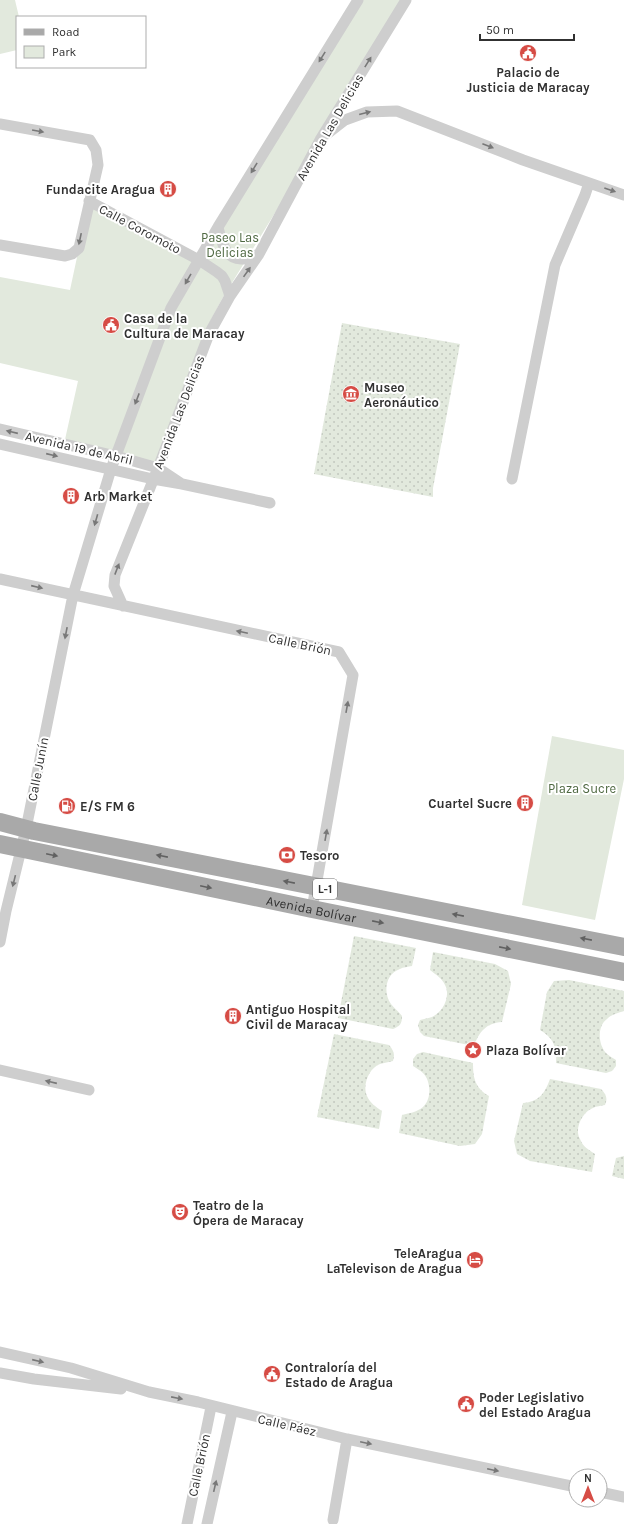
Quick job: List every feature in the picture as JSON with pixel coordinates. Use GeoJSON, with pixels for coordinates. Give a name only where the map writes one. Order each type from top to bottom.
{"type":"FeatureCollection","features":[{"type":"Feature","properties":{"kind":"main road","name":"Avenida Bolívar"},"geometry":{"type":"LineString","coordinates":[[0,822],[26,829],[317,888],[624,947]]}},
{"type":"Feature","properties":{"kind":"main road","name":"Avenida Bolívar"},"geometry":{"type":"LineString","coordinates":[[0,844],[624,972]]}},
{"type":"Feature","properties":{"kind":"street"},"geometry":{"type":"LineString","coordinates":[[73,595],[111,469],[171,308],[218,227],[358,0]]}},
{"type":"Feature","properties":{"kind":"street","name":"Avenida Las Delicias"},"geometry":{"type":"LineString","coordinates":[[123,606],[114,586],[115,575],[209,334],[230,296],[259,254],[320,140],[406,0]]}},
{"type":"Feature","properties":{"kind":"street"},"geometry":{"type":"LineString","coordinates":[[320,140],[345,120],[367,112],[397,111],[523,160],[624,195]]}},
{"type":"Feature","properties":{"kind":"street"},"geometry":{"type":"LineString","coordinates":[[0,124],[90,140],[96,150],[98,165],[89,201]]}},
{"type":"Feature","properties":{"kind":"street"},"geometry":{"type":"LineString","coordinates":[[512,478],[555,265],[589,183]]}},
{"type":"Feature","properties":{"kind":"street","name":"Calle Coromoto"},"geometry":{"type":"LineString","coordinates":[[0,245],[65,256],[72,254],[79,248],[89,201],[199,260],[222,276],[230,296]]}},
{"type":"Feature","properties":{"kind":"street"},"geometry":{"type":"LineString","coordinates":[[218,227],[222,242],[228,254],[240,260],[259,254]]}},
{"type":"Feature","properties":{"kind":"street","name":"Avenida 19 de Abril"},"geometry":{"type":"LineString","coordinates":[[0,429],[116,456],[158,468],[182,484]]}},
{"type":"Feature","properties":{"kind":"street","name":"Avenida 19 de Abril"},"geometry":{"type":"LineString","coordinates":[[0,444],[153,479],[270,503]]}},
{"type":"Feature","properties":{"kind":"street","name":"Calle Brión"},"geometry":{"type":"LineString","coordinates":[[0,579],[339,652],[353,675],[317,888],[312,909]]}},
{"type":"Feature","properties":{"kind":"street","name":"Calle Junín"},"geometry":{"type":"LineString","coordinates":[[0,942],[6,911],[22,849],[73,595]]}},
{"type":"Feature","properties":{"kind":"street"},"geometry":{"type":"LineString","coordinates":[[0,1070],[89,1090]]}},
{"type":"Feature","properties":{"kind":"street","name":"Calle Páez"},"geometry":{"type":"LineString","coordinates":[[0,1352],[71,1368],[149,1392],[347,1439],[568,1485]]}},
{"type":"Feature","properties":{"kind":"street"},"geometry":{"type":"LineString","coordinates":[[0,1373],[34,1379],[149,1392]]}},
{"type":"Feature","properties":{"kind":"street","name":"Calle Brión"},"geometry":{"type":"LineString","coordinates":[[187,1524],[211,1407]]}},
{"type":"Feature","properties":{"kind":"street","name":"Calle Brión"},"geometry":{"type":"LineString","coordinates":[[206,1524],[232,1412]]}},
{"type":"Feature","properties":{"kind":"street"},"geometry":{"type":"LineString","coordinates":[[333,1520],[347,1439]]}},
{"type":"Feature","properties":{"kind":"street"},"geometry":{"type":"LineString","coordinates":[[608,1494],[624,1497]]}},
{"type":"Feature","properties":{"kind":"street"},"geometry":{"type":"LineString","coordinates":[[191,1502],[210,1507]]}},
{"type":"Feature","properties":{"kind":"green space"},"geometry":{"type":"Polygon","coordinates":[[[0,0],[15,0],[19,16],[16,16],[16,50],[0,54],[0,0]]]}},
{"type":"Feature","properties":{"kind":"green space","name":"Paseo Las Delicias"},"geometry":{"type":"Polygon","coordinates":[[[358,0],[406,0],[222,299],[204,333],[156,467],[64,444],[78,381],[0,363],[0,277],[70,290],[89,201],[198,256],[358,0]]]}},
{"type":"Feature","properties":{"kind":"green space"},"geometry":{"type":"Polygon","coordinates":[[[342,323],[460,344],[433,488],[433,497],[314,474],[342,323]]]}},
{"type":"Feature","properties":{"kind":"green space","name":"Plaza Sucre"},"geometry":{"type":"Polygon","coordinates":[[[552,736],[624,750],[624,779],[595,920],[522,905],[552,736]]]}},
{"type":"Feature","properties":{"kind":"green space"},"geometry":{"type":"Polygon","coordinates":[[[354,936],[416,948],[412,966],[395,971],[388,979],[386,989],[388,1000],[402,1016],[402,1021],[400,1024],[393,1029],[338,1018],[354,936]]]}},
{"type":"Feature","properties":{"kind":"green space"},"geometry":{"type":"Polygon","coordinates":[[[433,952],[495,964],[508,971],[511,984],[502,1022],[487,1026],[478,1036],[474,1046],[424,1036],[420,1032],[418,1025],[420,1020],[436,1015],[443,1008],[447,994],[447,989],[444,983],[430,970],[433,952]]]}},
{"type":"Feature","properties":{"kind":"green space"},"geometry":{"type":"Polygon","coordinates":[[[569,980],[624,991],[624,1011],[609,1017],[604,1022],[600,1030],[600,1040],[603,1049],[607,1054],[616,1060],[616,1066],[612,1071],[606,1073],[556,1063],[554,1044],[549,1036],[540,1030],[547,992],[554,981],[569,980]]]}},
{"type":"Feature","properties":{"kind":"green space"},"geometry":{"type":"Polygon","coordinates":[[[334,1034],[389,1045],[393,1051],[393,1061],[376,1066],[370,1073],[365,1087],[368,1098],[373,1105],[382,1111],[379,1129],[317,1117],[334,1034]]]}},
{"type":"Feature","properties":{"kind":"green space"},"geometry":{"type":"Polygon","coordinates":[[[423,1052],[473,1063],[474,1078],[481,1090],[489,1096],[482,1134],[475,1144],[460,1146],[399,1133],[402,1115],[421,1109],[426,1104],[428,1099],[429,1085],[426,1076],[413,1066],[413,1059],[417,1054],[423,1052]]]}},
{"type":"Feature","properties":{"kind":"green space"},"geometry":{"type":"Polygon","coordinates":[[[550,1079],[601,1089],[605,1094],[605,1105],[596,1107],[585,1113],[580,1121],[578,1130],[578,1135],[581,1142],[586,1148],[595,1154],[592,1172],[530,1161],[517,1154],[514,1141],[523,1103],[533,1101],[541,1096],[550,1079]]]}},
{"type":"Feature","properties":{"kind":"green space"},"geometry":{"type":"Polygon","coordinates":[[[624,1156],[624,1179],[612,1176],[616,1158],[624,1156]]]}},
{"type":"Feature","properties":{"kind":"place","name":"Palacio de Justicia de Maracay"},"geometry":{"type":"Point","coordinates":[528,53]}},
{"type":"Feature","properties":{"kind":"place","name":"Fundacite Aragua"},"geometry":{"type":"Point","coordinates":[168,189]}},
{"type":"Feature","properties":{"kind":"place","name":"Casa de la Cultura de Maracay"},"geometry":{"type":"Point","coordinates":[111,325]}},
{"type":"Feature","properties":{"kind":"place","name":"Museo Aeronáutico"},"geometry":{"type":"Point","coordinates":[351,394]}},
{"type":"Feature","properties":{"kind":"place","name":"Arb Market"},"geometry":{"type":"Point","coordinates":[71,496]}},
{"type":"Feature","properties":{"kind":"place","name":"Cuartel Sucre"},"geometry":{"type":"Point","coordinates":[525,803]}},
{"type":"Feature","properties":{"kind":"place","name":"E/S FM 6"},"geometry":{"type":"Point","coordinates":[67,806]}},
{"type":"Feature","properties":{"kind":"place","name":"Tesoro"},"geometry":{"type":"Point","coordinates":[287,855]}},
{"type":"Feature","properties":{"kind":"place","name":"Antiguo Hospital Civil de Maracay"},"geometry":{"type":"Point","coordinates":[233,1016]}},
{"type":"Feature","properties":{"kind":"place","name":"Plaza Bolívar"},"geometry":{"type":"Point","coordinates":[473,1050]}},
{"type":"Feature","properties":{"kind":"place","name":"Teatro de la Ópera de Maracay"},"geometry":{"type":"Point","coordinates":[180,1212]}},
{"type":"Feature","properties":{"kind":"place","name":"TeleAragua LaTelevison de Aragua"},"geometry":{"type":"Point","coordinates":[475,1260]}},
{"type":"Feature","properties":{"kind":"place","name":"Contraloría del Estado de Aragua"},"geometry":{"type":"Point","coordinates":[272,1374]}},
{"type":"Feature","properties":{"kind":"place","name":"Poder Legislativo del Estado Aragua"},"geometry":{"type":"Point","coordinates":[466,1404]}}]}
